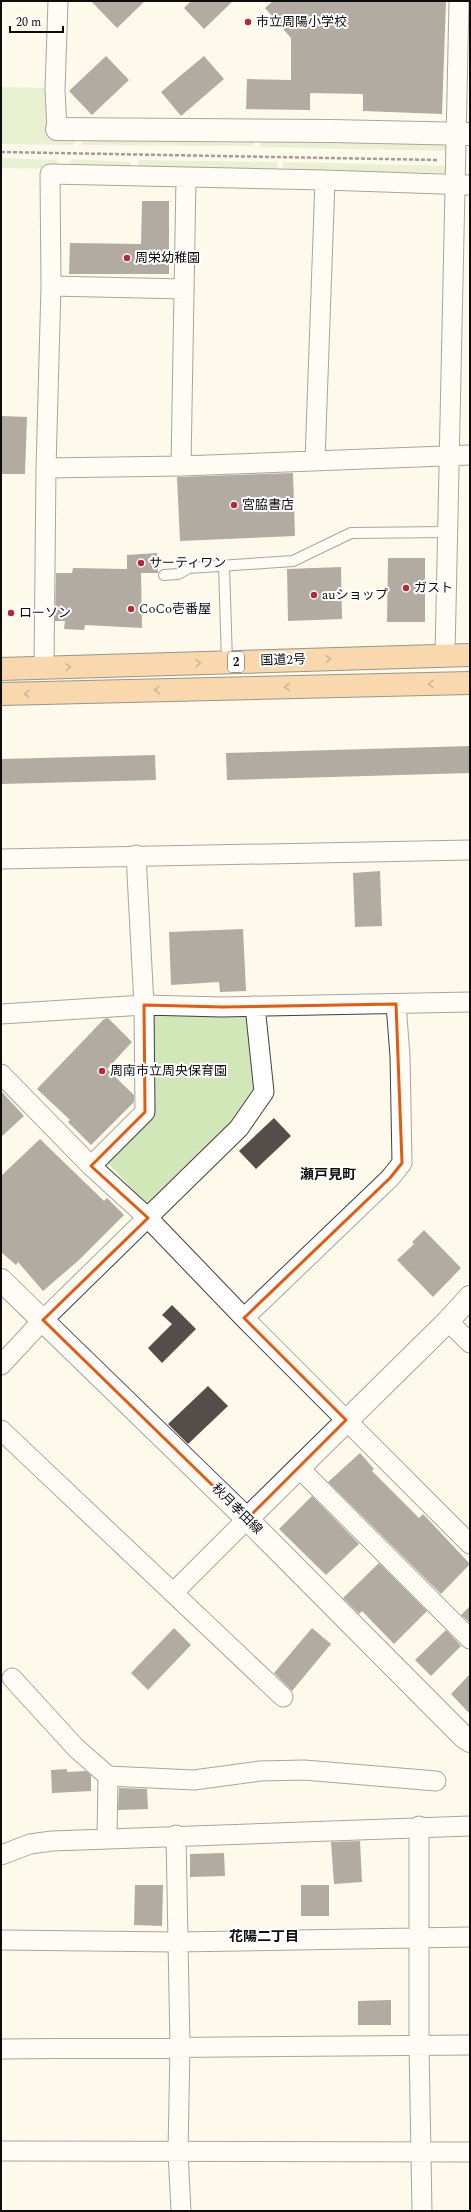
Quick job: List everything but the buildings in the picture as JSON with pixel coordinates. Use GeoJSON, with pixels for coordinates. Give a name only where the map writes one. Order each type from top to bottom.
{"type":"FeatureCollection","features":[{"type":"Feature","properties":{"kind":"highway","name":"国道2号"},"geometry":{"type":"LineString","coordinates":[[1,669],[470,655]]}},
{"type":"Feature","properties":{"kind":"highway","name":"国道2号"},"geometry":{"type":"LineString","coordinates":[[1,694],[470,683]]}},
{"type":"Feature","properties":{"kind":"street"},"geometry":{"type":"LineString","coordinates":[[58,1],[55,90],[57,129],[331,131],[463,134]]}},
{"type":"Feature","properties":{"kind":"street"},"geometry":{"type":"LineString","coordinates":[[445,655],[448,455],[463,185],[455,160],[463,134],[462,8]]}},
{"type":"Feature","properties":{"kind":"street"},"geometry":{"type":"LineString","coordinates":[[44,668],[46,468],[51,286],[50,174],[325,180],[463,185]]}},
{"type":"Feature","properties":{"kind":"street"},"geometry":{"type":"LineString","coordinates":[[182,466],[186,178]]}},
{"type":"Feature","properties":{"kind":"street"},"geometry":{"type":"LineString","coordinates":[[315,461],[325,180]]}},
{"type":"Feature","properties":{"kind":"street"},"geometry":{"type":"LineString","coordinates":[[51,286],[184,289]]}},
{"type":"Feature","properties":{"kind":"street"},"geometry":{"type":"LineString","coordinates":[[46,468],[182,466],[470,455]]}},
{"type":"Feature","properties":{"kind":"street"},"geometry":{"type":"LineString","coordinates":[[1,859],[136,855],[470,850]]}},
{"type":"Feature","properties":{"kind":"street"},"geometry":{"type":"LineString","coordinates":[[91,1166],[145,1112],[144,1005],[136,855]]}},
{"type":"Feature","properties":{"kind":"street"},"geometry":{"type":"LineString","coordinates":[[1,1014],[144,1005],[222,1007],[470,1002]]}},
{"type":"Feature","properties":{"kind":"street"},"geometry":{"type":"LineString","coordinates":[[244,1318],[390,1178],[402,1163],[400,1056],[396,1004]]}},
{"type":"Feature","properties":{"kind":"street"},"geometry":{"type":"LineString","coordinates":[[1,1365],[43,1320],[239,1128],[264,1092],[255,1006]]}},
{"type":"Feature","properties":{"kind":"street"},"geometry":{"type":"LineString","coordinates":[[1,1074],[91,1166],[148,1218],[244,1318],[470,1544]]}},
{"type":"Feature","properties":{"kind":"street","name":"秋月孝田線"},"geometry":{"type":"LineString","coordinates":[[1,1280],[247,1519],[464,1737],[470,1741]]}},
{"type":"Feature","properties":{"kind":"street"},"geometry":{"type":"LineString","coordinates":[[173,1594],[247,1519],[300,1469],[346,1420],[448,1321],[470,1297]]}},
{"type":"Feature","properties":{"kind":"street"},"geometry":{"type":"LineString","coordinates":[[448,1321],[470,1343]]}},
{"type":"Feature","properties":{"kind":"street"},"geometry":{"type":"LineString","coordinates":[[1,1430],[283,1697]]}},
{"type":"Feature","properties":{"kind":"street"},"geometry":{"type":"LineString","coordinates":[[300,1469],[470,1639]]}},
{"type":"Feature","properties":{"kind":"street"},"geometry":{"type":"LineString","coordinates":[[12,1678],[76,1748],[108,1776],[194,1780],[260,1771],[304,1770],[436,1781]]}},
{"type":"Feature","properties":{"kind":"street"},"geometry":{"type":"LineString","coordinates":[[107,1837],[108,1776]]}},
{"type":"Feature","properties":{"kind":"street"},"geometry":{"type":"LineString","coordinates":[[1,1855],[30,1844],[52,1840],[419,1826],[470,1826]]}},
{"type":"Feature","properties":{"kind":"street"},"geometry":{"type":"LineString","coordinates":[[419,1826],[419,2045],[422,2211]]}},
{"type":"Feature","properties":{"kind":"street"},"geometry":{"type":"LineString","coordinates":[[176,1835],[176,1942],[180,2047],[178,2152],[181,2211]]}},
{"type":"Feature","properties":{"kind":"street"},"geometry":{"type":"LineString","coordinates":[[1,1940],[176,1942],[470,1936]]}},
{"type":"Feature","properties":{"kind":"street"},"geometry":{"type":"LineString","coordinates":[[1,2049],[470,2045]]}},
{"type":"Feature","properties":{"kind":"street"},"geometry":{"type":"LineString","coordinates":[[3,2151],[470,2152]]}},
{"type":"Feature","properties":{"kind":"lane"},"geometry":{"type":"LineString","coordinates":[[164,575],[178,574],[189,568],[293,560],[303,557],[351,533],[447,532]]}},
{"type":"Feature","properties":{"kind":"lane"},"geometry":{"type":"LineString","coordinates":[[224,566],[227,662]]}},
{"type":"Feature","properties":{"kind":"path"},"geometry":{"type":"LineString","coordinates":[[1,152],[455,160]]}},
{"type":"Feature","properties":{"kind":"highlighted area"},"geometry":{"type":"Polygon","coordinates":[[[396,1004],[402,1163],[390,1178],[244,1318],[346,1420],[247,1519],[43,1320],[148,1218],[91,1166],[145,1112],[144,1005],[222,1007],[396,1004]]]}},
{"type":"Feature","properties":{"kind":"green space"},"geometry":{"type":"Polygon","coordinates":[[[1,87],[48,88],[49,137],[75,138],[74,145],[1,144],[1,87]]]}},
{"type":"Feature","properties":{"kind":"green space"},"geometry":{"type":"Polygon","coordinates":[[[82,137],[254,138],[254,146],[82,145],[82,137]]]}},
{"type":"Feature","properties":{"kind":"green space"},"geometry":{"type":"Polygon","coordinates":[[[261,138],[448,143],[447,151],[260,147],[261,138]]]}},
{"type":"Feature","properties":{"kind":"green space"},"geometry":{"type":"Polygon","coordinates":[[[1,158],[57,160],[57,169],[1,168],[1,158]]]}},
{"type":"Feature","properties":{"kind":"green space"},"geometry":{"type":"Polygon","coordinates":[[[71,159],[130,162],[130,168],[70,167],[71,159]]]}},
{"type":"Feature","properties":{"kind":"green space"},"geometry":{"type":"Polygon","coordinates":[[[138,160],[278,162],[278,170],[139,168],[138,160]]]}},
{"type":"Feature","properties":{"kind":"green space"},"geometry":{"type":"Polygon","coordinates":[[[283,162],[448,166],[447,173],[283,170],[283,162]]]}},
{"type":"Feature","properties":{"kind":"green space"},"geometry":{"type":"Polygon","coordinates":[[[152,1013],[250,1017],[257,1089],[241,1114],[148,1206],[107,1162],[150,1120],[154,1108],[152,1013]]]}},
{"type":"Feature","properties":{"kind":"place","name":"市立周陽小学校"},"geometry":{"type":"Point","coordinates":[248,22]}},
{"type":"Feature","properties":{"kind":"place","name":"周栄幼稚園"},"geometry":{"type":"Point","coordinates":[127,258]}},
{"type":"Feature","properties":{"kind":"place","name":"宮脇書店"},"geometry":{"type":"Point","coordinates":[234,505]}},
{"type":"Feature","properties":{"kind":"place","name":"サーティワン"},"geometry":{"type":"Point","coordinates":[141,563]}},
{"type":"Feature","properties":{"kind":"place","name":"ガスト"},"geometry":{"type":"Point","coordinates":[406,588]}},
{"type":"Feature","properties":{"kind":"place","name":"auショップ"},"geometry":{"type":"Point","coordinates":[314,595]}},
{"type":"Feature","properties":{"kind":"place","name":"CoCo壱番屋"},"geometry":{"type":"Point","coordinates":[131,609]}},
{"type":"Feature","properties":{"kind":"place","name":"ローソン"},"geometry":{"type":"Point","coordinates":[11,613]}},
{"type":"Feature","properties":{"kind":"place","name":"周南市立周央保育園"},"geometry":{"type":"Point","coordinates":[102,1071]}},
{"type":"Feature","properties":{"kind":"district","name":"瀬戸見町"},"geometry":{"type":"Point","coordinates":[328,1174]}},
{"type":"Feature","properties":{"kind":"district","name":"花陽二丁目"},"geometry":{"type":"Point","coordinates":[264,1936]}}]}
